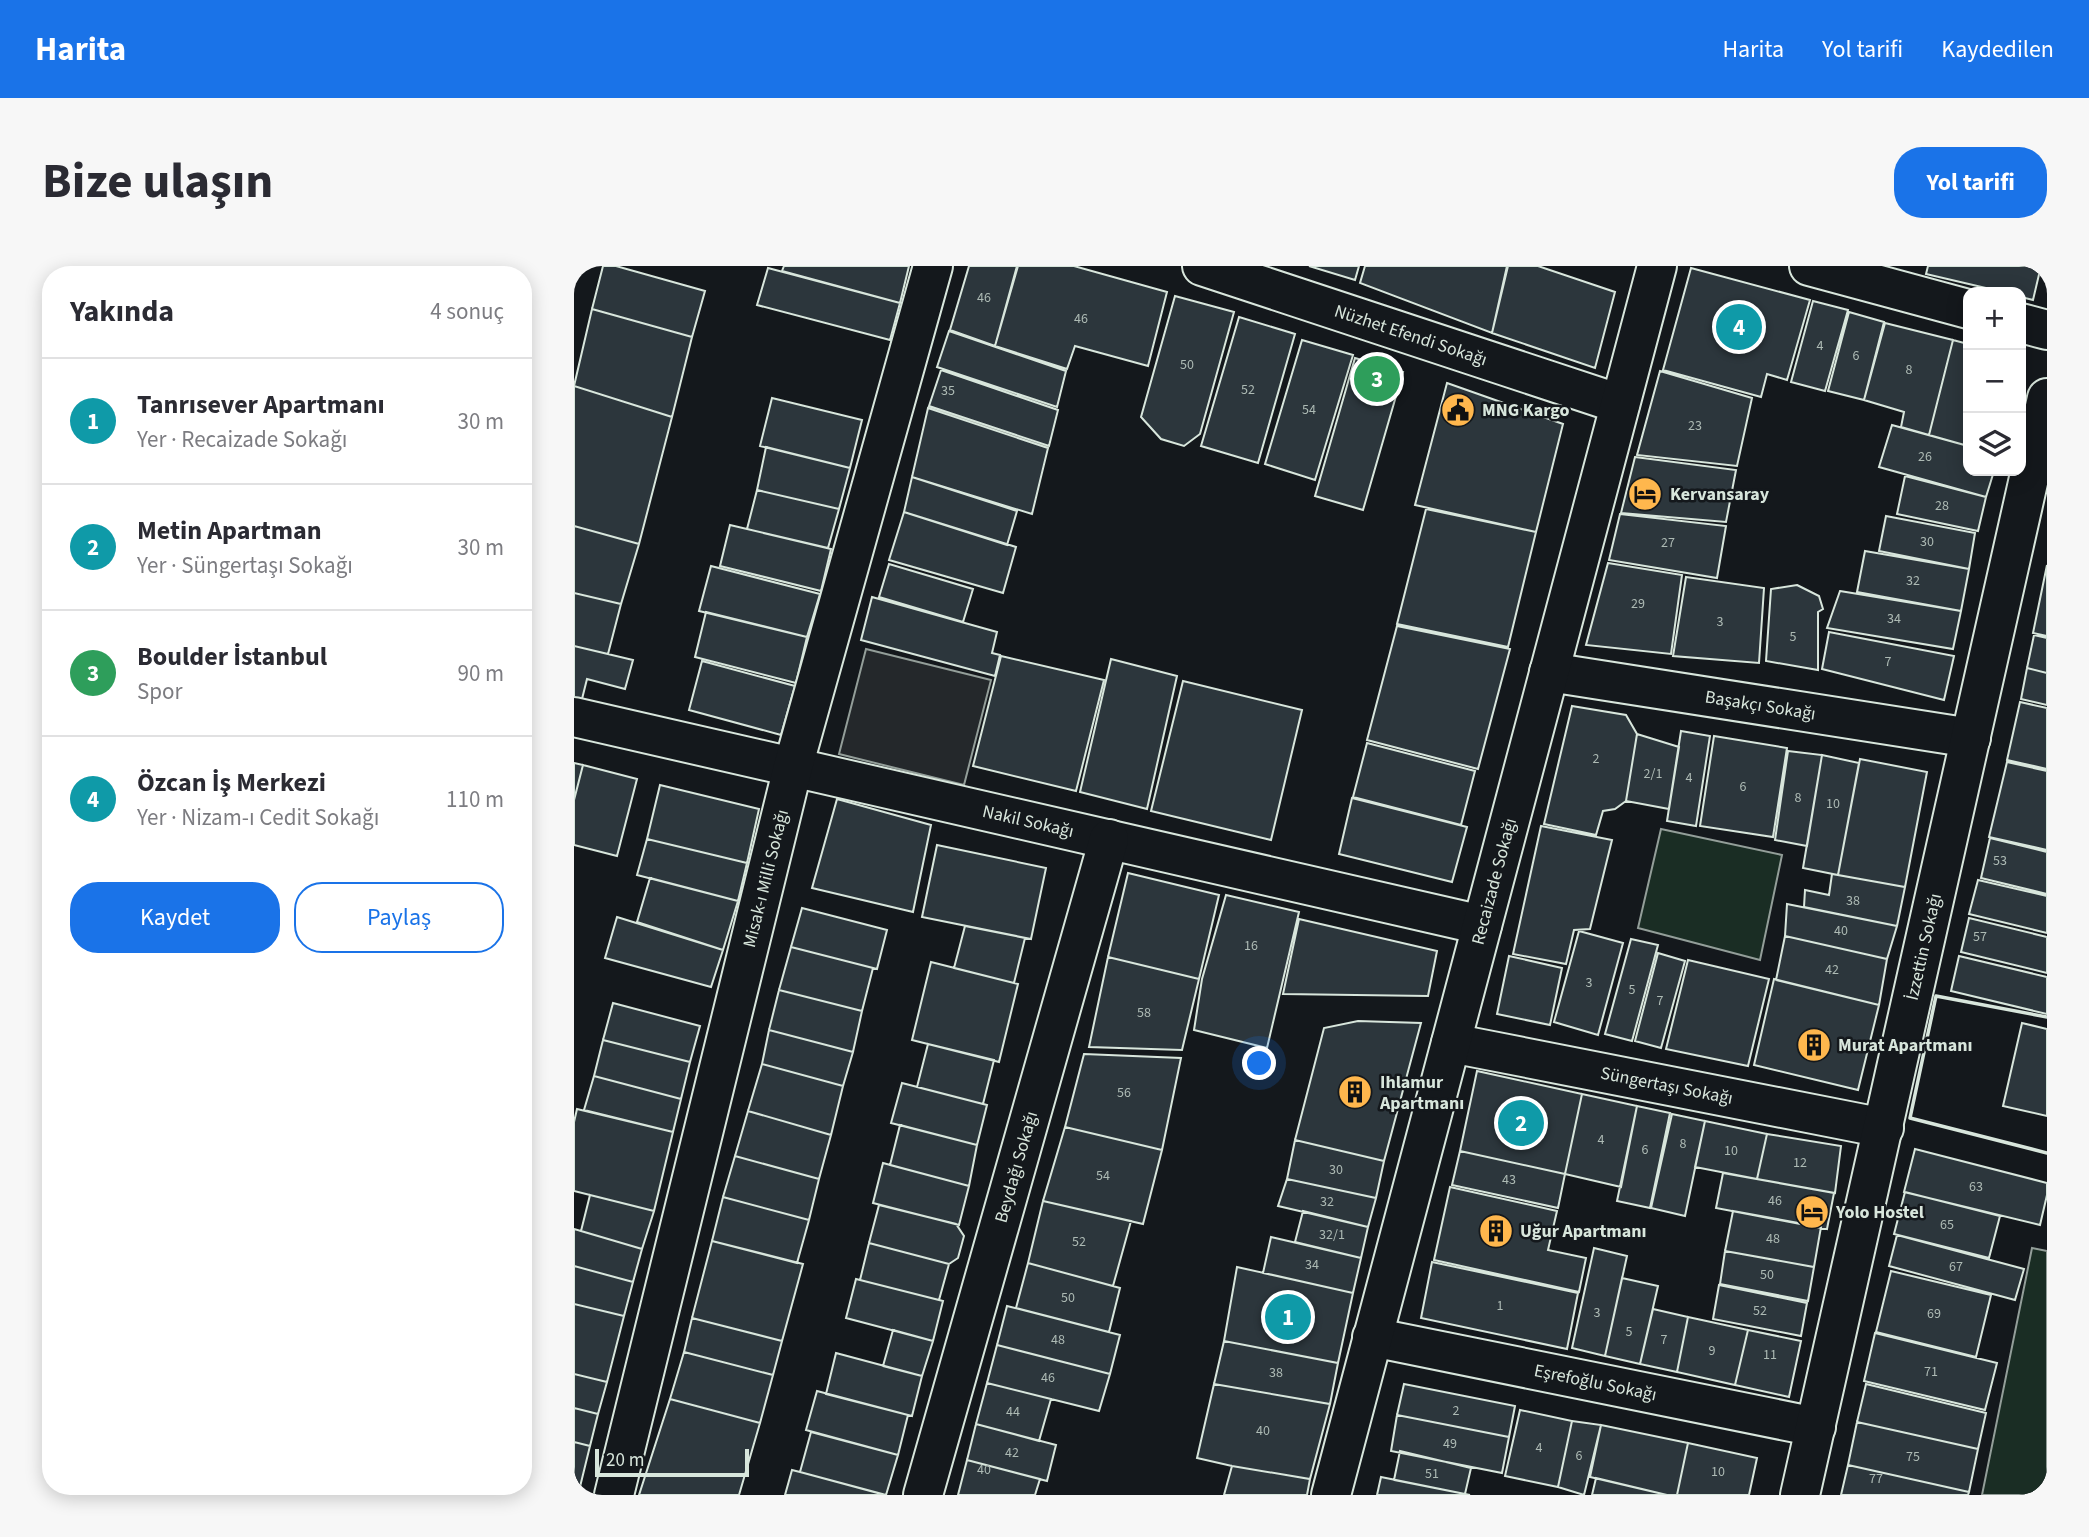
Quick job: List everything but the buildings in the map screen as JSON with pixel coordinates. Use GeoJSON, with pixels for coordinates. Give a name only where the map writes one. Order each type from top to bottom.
{"type":"FeatureCollection","features":[{"type":"Feature","properties":{"kind":"street","name":"Misak-ı Milli Sokağı"},"geometry":{"type":"LineString","coordinates":[[614,1495],[793,767],[933,266]]}},
{"type":"Feature","properties":{"kind":"street","name":"Nüzhet Efendi Sokağı"},"geometry":{"type":"LineString","coordinates":[[1202,266],[1620,404]]}},
{"type":"Feature","properties":{"kind":"street","name":"Recaizade Sokağı"},"geometry":{"type":"LineString","coordinates":[[1331,1495],[1657,266]]}},
{"type":"Feature","properties":{"kind":"street"},"geometry":{"type":"LineString","coordinates":[[1809,266],[1963,308]]}},
{"type":"Feature","properties":{"kind":"street"},"geometry":{"type":"LineString","coordinates":[[2026,324],[2047,330]]}},
{"type":"Feature","properties":{"kind":"street","name":"İzzettin Sokağı"},"geometry":{"type":"LineString","coordinates":[[1800,1495],[2047,398]]}},
{"type":"Feature","properties":{"kind":"street","name":"Başakçı Sokağı"},"geometry":{"type":"LineString","coordinates":[[1549,672],[1971,738]]}},
{"type":"Feature","properties":{"kind":"street","name":"Nakil Sokağı"},"geometry":{"type":"LineString","coordinates":[[574,716],[1482,925]]}},
{"type":"Feature","properties":{"kind":"street","name":"Beydağı Sokağı"},"geometry":{"type":"LineString","coordinates":[[923,1495],[1109,839]]}},
{"type":"Feature","properties":{"kind":"street","name":"Süngertaşı Sokağı"},"geometry":{"type":"LineString","coordinates":[[1451,1043],[1884,1128]]}},
{"type":"Feature","properties":{"kind":"street","name":"Eşrefoğlu Sokağı"},"geometry":{"type":"LineString","coordinates":[[1372,1338],[1816,1427]]}},
{"type":"Feature","properties":{"kind":"green space"},"geometry":{"type":"Polygon","coordinates":[[[1661,829],[1782,855],[1760,960],[1638,928],[1661,829]]]}},
{"type":"Feature","properties":{"kind":"green space"},"geometry":{"type":"Polygon","coordinates":[[[2032,1248],[2047,1251],[2047,1495],[1982,1495],[2032,1248]]]}},
{"type":"Feature","properties":{"kind":"shaded area"},"geometry":{"type":"Polygon","coordinates":[[[866,649],[991,680],[964,785],[839,754],[866,649]]]}},
{"type":"Feature","properties":{"kind":"wall"},"geometry":{"type":"LineString","coordinates":[[2047,1017],[1936,996],[1910,1118],[2047,1153]]}},
{"type":"Feature","properties":{"kind":"place","name":"Özcan İş Merkezi"},"geometry":{"type":"Point","coordinates":[1739,327]}},
{"type":"Feature","properties":{"kind":"place","name":"Boulder İstanbul"},"geometry":{"type":"Point","coordinates":[1377,379]}},
{"type":"Feature","properties":{"kind":"place","name":"MNG Kargo"},"geometry":{"type":"Point","coordinates":[1458,410]}},
{"type":"Feature","properties":{"kind":"place","name":"Kervansaray"},"geometry":{"type":"Point","coordinates":[1645,494]}},
{"type":"Feature","properties":{"kind":"place","name":"Murat Apartmanı"},"geometry":{"type":"Point","coordinates":[1814,1045]}},
{"type":"Feature","properties":{"kind":"place","name":"Ihlamur Apartmanı"},"geometry":{"type":"Point","coordinates":[1355,1092]}},
{"type":"Feature","properties":{"kind":"place","name":"Metin Apartman"},"geometry":{"type":"Point","coordinates":[1521,1123]}},
{"type":"Feature","properties":{"kind":"place","name":"Yolo Hostel"},"geometry":{"type":"Point","coordinates":[1812,1212]}},
{"type":"Feature","properties":{"kind":"place","name":"Uğur Apartmanı"},"geometry":{"type":"Point","coordinates":[1496,1231]}},
{"type":"Feature","properties":{"kind":"place","name":"Tanrısever Apartmanı"},"geometry":{"type":"Point","coordinates":[1288,1317]}}]}
